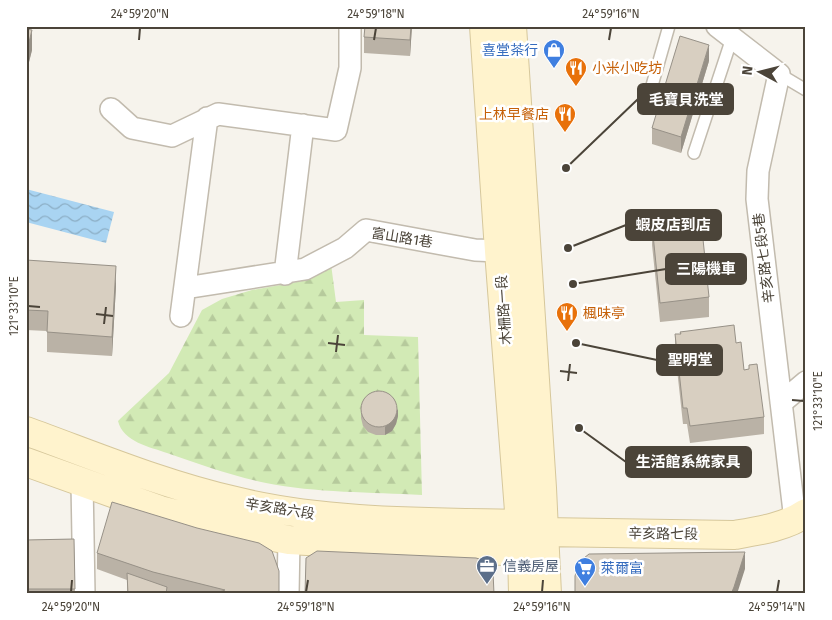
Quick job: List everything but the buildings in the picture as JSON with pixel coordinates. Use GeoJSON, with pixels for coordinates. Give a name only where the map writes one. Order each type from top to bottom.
{"type":"FeatureCollection","features":[{"type":"Feature","properties":{"kind":"main road","name":"木柵路一段"},"geometry":{"type":"LineString","coordinates":[[484,26],[521,537],[523,594]]}},
{"type":"Feature","properties":{"kind":"main road","name":"木柵路一段"},"geometry":{"type":"LineString","coordinates":[[512,26],[547,594]]}},
{"type":"Feature","properties":{"kind":"main road","name":"辛亥路六段"},"geometry":{"type":"LineString","coordinates":[[26,431],[179,486],[235,502],[286,511],[521,537]]}},
{"type":"Feature","properties":{"kind":"main road","name":"辛亥路六段"},"geometry":{"type":"LineString","coordinates":[[26,462],[160,510],[289,540],[492,551],[521,537]]}},
{"type":"Feature","properties":{"kind":"main road","name":"辛亥路七段"},"geometry":{"type":"LineString","coordinates":[[544,532],[734,534],[758,531],[801,517]]}},
{"type":"Feature","properties":{"kind":"main road"},"geometry":{"type":"LineString","coordinates":[[521,537],[544,532]]}},
{"type":"Feature","properties":{"kind":"street"},"geometry":{"type":"LineString","coordinates":[[111,109],[132,128],[172,136],[218,114],[336,130],[350,68],[350,26]]}},
{"type":"Feature","properties":{"kind":"street"},"geometry":{"type":"LineString","coordinates":[[724,32],[779,74]]}},
{"type":"Feature","properties":{"kind":"street","name":"辛亥路七段5巷"},"geometry":{"type":"LineString","coordinates":[[779,74],[758,171],[757,199],[781,403],[801,517]]}},
{"type":"Feature","properties":{"kind":"street"},"geometry":{"type":"LineString","coordinates":[[181,316],[207,118]]}},
{"type":"Feature","properties":{"kind":"street"},"geometry":{"type":"LineString","coordinates":[[285,274],[303,126]]}},
{"type":"Feature","properties":{"kind":"street","name":"富山路1巷"},"geometry":{"type":"LineString","coordinates":[[185,288],[305,270],[345,248],[366,230],[475,250],[499,251]]}},
{"type":"Feature","properties":{"kind":"street"},"geometry":{"type":"LineString","coordinates":[[781,403],[806,382]]}},
{"type":"Feature","properties":{"kind":"street"},"geometry":{"type":"LineString","coordinates":[[82,482],[84,594]]}},
{"type":"Feature","properties":{"kind":"street"},"geometry":{"type":"LineString","coordinates":[[288,594],[289,540]]}},
{"type":"Feature","properties":{"kind":"lane"},"geometry":{"type":"LineString","coordinates":[[651,89],[669,26]]}},
{"type":"Feature","properties":{"kind":"lane"},"geometry":{"type":"LineString","coordinates":[[694,153],[724,32]]}},
{"type":"Feature","properties":{"kind":"lane"},"geometry":{"type":"LineString","coordinates":[[779,74],[806,90]]}},
{"type":"Feature","properties":{"kind":"green space"},"geometry":{"type":"Polygon","coordinates":[[[331,264],[336,302],[364,300],[364,335],[418,337],[422,495],[324,490],[266,483],[228,473],[138,443],[125,434],[118,421],[169,373],[202,310],[222,299],[252,290],[302,281],[331,264]]]}},
{"type":"Feature","properties":{"kind":"water"},"geometry":{"type":"Polygon","coordinates":[[[26,189],[114,212],[106,243],[26,222],[26,189]]]}},
{"type":"Feature","properties":{"kind":"place","name":"喜堂茶行"},"geometry":{"type":"Point","coordinates":[554,69]}},
{"type":"Feature","properties":{"kind":"place","name":"小米小吃坊"},"geometry":{"type":"Point","coordinates":[576,87]}},
{"type":"Feature","properties":{"kind":"place","name":"上林早餐店"},"geometry":{"type":"Point","coordinates":[565,133]}},
{"type":"Feature","properties":{"kind":"place","name":"毛寶貝洗堂"},"geometry":{"type":"Point","coordinates":[566,168]}},
{"type":"Feature","properties":{"kind":"place","name":"蝦皮店到店"},"geometry":{"type":"Point","coordinates":[568,248]}},
{"type":"Feature","properties":{"kind":"place","name":"三陽機車"},"geometry":{"type":"Point","coordinates":[573,284]}},
{"type":"Feature","properties":{"kind":"place","name":"楓味亭"},"geometry":{"type":"Point","coordinates":[567,332]}},
{"type":"Feature","properties":{"kind":"place","name":"聖明堂"},"geometry":{"type":"Point","coordinates":[576,343]}},
{"type":"Feature","properties":{"kind":"place","name":"生活館系統家具"},"geometry":{"type":"Point","coordinates":[579,428]}},
{"type":"Feature","properties":{"kind":"place","name":"信義房屋"},"geometry":{"type":"Point","coordinates":[487,585]}},
{"type":"Feature","properties":{"kind":"place","name":"萊爾富"},"geometry":{"type":"Point","coordinates":[585,587]}}]}
